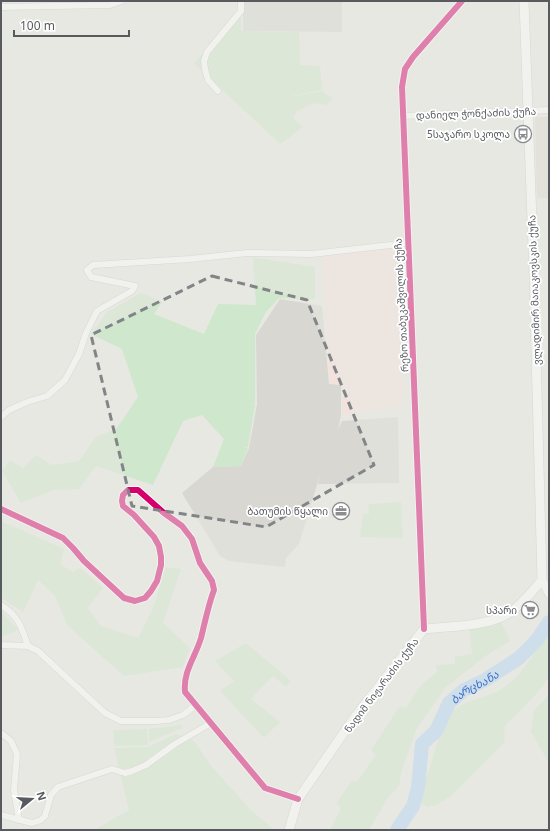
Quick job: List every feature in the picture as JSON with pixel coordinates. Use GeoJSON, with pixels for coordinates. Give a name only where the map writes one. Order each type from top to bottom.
{"type":"FeatureCollection","features":[{"type":"Feature","properties":{"kind":"main road","name":"ვლადიმირ მაიაკოვსკის ქუჩა"},"geometry":{"type":"LineString","coordinates":[[524,1],[545,578]]}},
{"type":"Feature","properties":{"kind":"main road","name":"ნადიმ ნიჟარაძის ქუჩა"},"geometry":{"type":"LineString","coordinates":[[289,830],[298,799],[354,718],[424,629],[489,622],[509,612],[545,578]]}},
{"type":"Feature","properties":{"kind":"street"},"geometry":{"type":"LineString","coordinates":[[1,7],[110,5],[122,1]]}},
{"type":"Feature","properties":{"kind":"street"},"geometry":{"type":"LineString","coordinates":[[218,91],[208,80],[204,61],[207,52],[241,11],[241,1]]}},
{"type":"Feature","properties":{"kind":"street","name":"რეზო თაბუკაშვილის ქუჩა"},"geometry":{"type":"LineString","coordinates":[[424,629],[402,87],[405,69],[413,57],[462,1]]}},
{"type":"Feature","properties":{"kind":"street","name":"დანიელ ჭონქაძის ქუჩა"},"geometry":{"type":"LineString","coordinates":[[403,116],[549,110]]}},
{"type":"Feature","properties":{"kind":"street"},"geometry":{"type":"LineString","coordinates":[[1,418],[9,410],[27,402],[47,396],[65,380],[80,354],[86,333],[97,311],[132,291],[135,286],[91,277],[87,270],[93,265],[190,259],[247,253],[312,254],[408,243]]}},
{"type":"Feature","properties":{"kind":"street"},"geometry":{"type":"LineString","coordinates":[[1,509],[63,538],[84,561],[124,598],[135,601],[145,598],[157,581],[161,565],[161,557],[159,546],[154,537],[134,515],[123,506],[123,495],[128,490],[138,490],[164,513],[182,526],[192,539],[200,563],[212,581],[214,590],[206,612],[201,638],[187,671],[184,682],[185,692],[265,788],[298,799]]}},
{"type":"Feature","properties":{"kind":"street"},"geometry":{"type":"LineString","coordinates":[[545,578],[548,592]]}},
{"type":"Feature","properties":{"kind":"street"},"geometry":{"type":"LineString","coordinates":[[1,605],[9,610],[21,624],[28,646]]}},
{"type":"Feature","properties":{"kind":"street"},"geometry":{"type":"LineString","coordinates":[[1,645],[28,646],[38,651],[105,713],[114,719],[121,721],[169,720],[182,715],[196,705]]}},
{"type":"Feature","properties":{"kind":"street"},"geometry":{"type":"LineString","coordinates":[[1,815],[32,823],[41,820],[45,816],[51,795],[58,787],[112,769],[132,772],[210,723]]}},
{"type":"Feature","properties":{"kind":"street"},"geometry":{"type":"LineString","coordinates":[[1,734],[11,742],[17,754],[14,790],[19,820]]}},
{"type":"Feature","properties":{"kind":"highlighted area"},"geometry":{"type":"Polygon","coordinates":[[[212,276],[307,300],[374,465],[266,527],[132,506],[91,335],[212,276]]]}},
{"type":"Feature","properties":{"kind":"shaded area"},"geometry":{"type":"Polygon","coordinates":[[[243,1],[342,1],[342,32],[243,31],[243,1]]]}},
{"type":"Feature","properties":{"kind":"shaded area"},"geometry":{"type":"Polygon","coordinates":[[[535,117],[549,117],[549,198],[537,198],[535,117]]]}},
{"type":"Feature","properties":{"kind":"shaded area"},"geometry":{"type":"Polygon","coordinates":[[[402,247],[403,406],[342,415],[343,385],[330,383],[321,256],[402,247]]]}},
{"type":"Feature","properties":{"kind":"shaded area"},"geometry":{"type":"Polygon","coordinates":[[[280,299],[322,306],[329,384],[341,385],[341,415],[338,430],[342,421],[398,417],[399,483],[318,484],[320,475],[299,544],[286,558],[285,567],[229,561],[220,556],[182,493],[213,467],[241,466],[249,448],[257,404],[256,335],[280,299]]]}},
{"type":"Feature","properties":{"kind":"green space"},"geometry":{"type":"Polygon","coordinates":[[[241,11],[241,31],[299,32],[300,65],[320,66],[322,90],[295,95],[292,94],[295,96],[322,91],[333,99],[327,105],[314,103],[297,111],[293,118],[303,127],[280,144],[194,63],[241,11]]]}},
{"type":"Feature","properties":{"kind":"green space"},"geometry":{"type":"Polygon","coordinates":[[[253,257],[315,267],[315,299],[279,298],[266,312],[255,334],[255,404],[251,402],[255,405],[248,447],[243,447],[248,448],[241,466],[213,467],[224,439],[202,415],[183,421],[153,485],[96,466],[79,489],[53,490],[21,503],[2,471],[10,460],[23,468],[36,455],[52,465],[79,461],[96,437],[117,428],[138,397],[122,349],[91,334],[107,312],[141,293],[162,302],[154,314],[204,334],[218,304],[256,305],[253,257]]]}},
{"type":"Feature","properties":{"kind":"green space"},"geometry":{"type":"Polygon","coordinates":[[[401,502],[403,538],[360,537],[363,514],[369,514],[368,504],[401,502]]]}},
{"type":"Feature","properties":{"kind":"green space"},"geometry":{"type":"Polygon","coordinates":[[[1,522],[64,549],[60,564],[73,572],[80,568],[103,588],[88,608],[101,626],[138,638],[153,608],[166,567],[181,569],[163,623],[190,648],[183,667],[124,676],[67,625],[55,596],[38,580],[23,612],[1,598],[1,522]]]}},
{"type":"Feature","properties":{"kind":"green space"},"geometry":{"type":"Polygon","coordinates":[[[1,612],[18,630],[1,637],[1,612]]]}},
{"type":"Feature","properties":{"kind":"green space"},"geometry":{"type":"Polygon","coordinates":[[[501,622],[510,641],[484,657],[445,688],[416,730],[402,769],[399,786],[389,796],[369,830],[330,830],[341,808],[337,803],[352,780],[357,782],[376,755],[371,750],[400,706],[406,708],[422,684],[437,672],[436,665],[455,664],[455,657],[472,654],[469,628],[501,622]]]}},
{"type":"Feature","properties":{"kind":"green space"},"geometry":{"type":"Polygon","coordinates":[[[549,628],[549,676],[541,689],[505,726],[505,742],[450,797],[436,805],[428,807],[417,802],[446,718],[465,703],[496,692],[511,682],[529,661],[549,628]]]}},
{"type":"Feature","properties":{"kind":"green space"},"geometry":{"type":"Polygon","coordinates":[[[246,643],[291,681],[286,687],[273,676],[251,699],[280,722],[264,738],[220,691],[234,681],[215,661],[246,643]]]}},
{"type":"Feature","properties":{"kind":"green space"},"geometry":{"type":"Polygon","coordinates":[[[549,695],[549,763],[531,732],[534,710],[549,695]]]}},
{"type":"Feature","properties":{"kind":"green space"},"geometry":{"type":"Polygon","coordinates":[[[182,725],[182,728],[149,742],[149,729],[182,725]]]}},
{"type":"Feature","properties":{"kind":"green space"},"geometry":{"type":"Polygon","coordinates":[[[147,729],[148,745],[114,746],[113,730],[147,729]]]}},
{"type":"Feature","properties":{"kind":"green space"},"geometry":{"type":"Polygon","coordinates":[[[176,734],[194,741],[213,768],[249,808],[274,830],[210,830],[209,828],[203,830],[94,830],[129,810],[114,748],[148,747],[176,734]]]}},
{"type":"Feature","properties":{"kind":"waterway","name":"ბარცხანა"},"geometry":{"type":"LineString","coordinates":[[397,830],[413,806],[418,788],[422,744],[436,731],[449,703],[464,690],[485,680],[519,658],[537,640],[549,622]]}},
{"type":"Feature","properties":{"kind":"cycle path"},"geometry":{"type":"LineString","coordinates":[[424,629],[402,87],[405,69],[413,57],[462,1]]}},
{"type":"Feature","properties":{"kind":"cycle path"},"geometry":{"type":"LineString","coordinates":[[1,509],[63,538],[84,561],[124,598],[135,601],[145,598],[157,581],[161,565],[161,557],[159,546],[154,537],[134,515],[123,506],[123,495],[128,490],[138,490],[164,513],[182,526],[192,539],[200,563],[212,581],[214,590],[199,645],[186,678],[185,692],[265,788],[298,799]]}},
{"type":"Feature","properties":{"kind":"place","name":"5საჯარო სკოლა"},"geometry":{"type":"Point","coordinates":[523,134]}},
{"type":"Feature","properties":{"kind":"place","name":"ბათუმის წყალი"},"geometry":{"type":"Point","coordinates":[341,511]}},
{"type":"Feature","properties":{"kind":"place","name":"სპარი"},"geometry":{"type":"Point","coordinates":[530,610]}}]}
